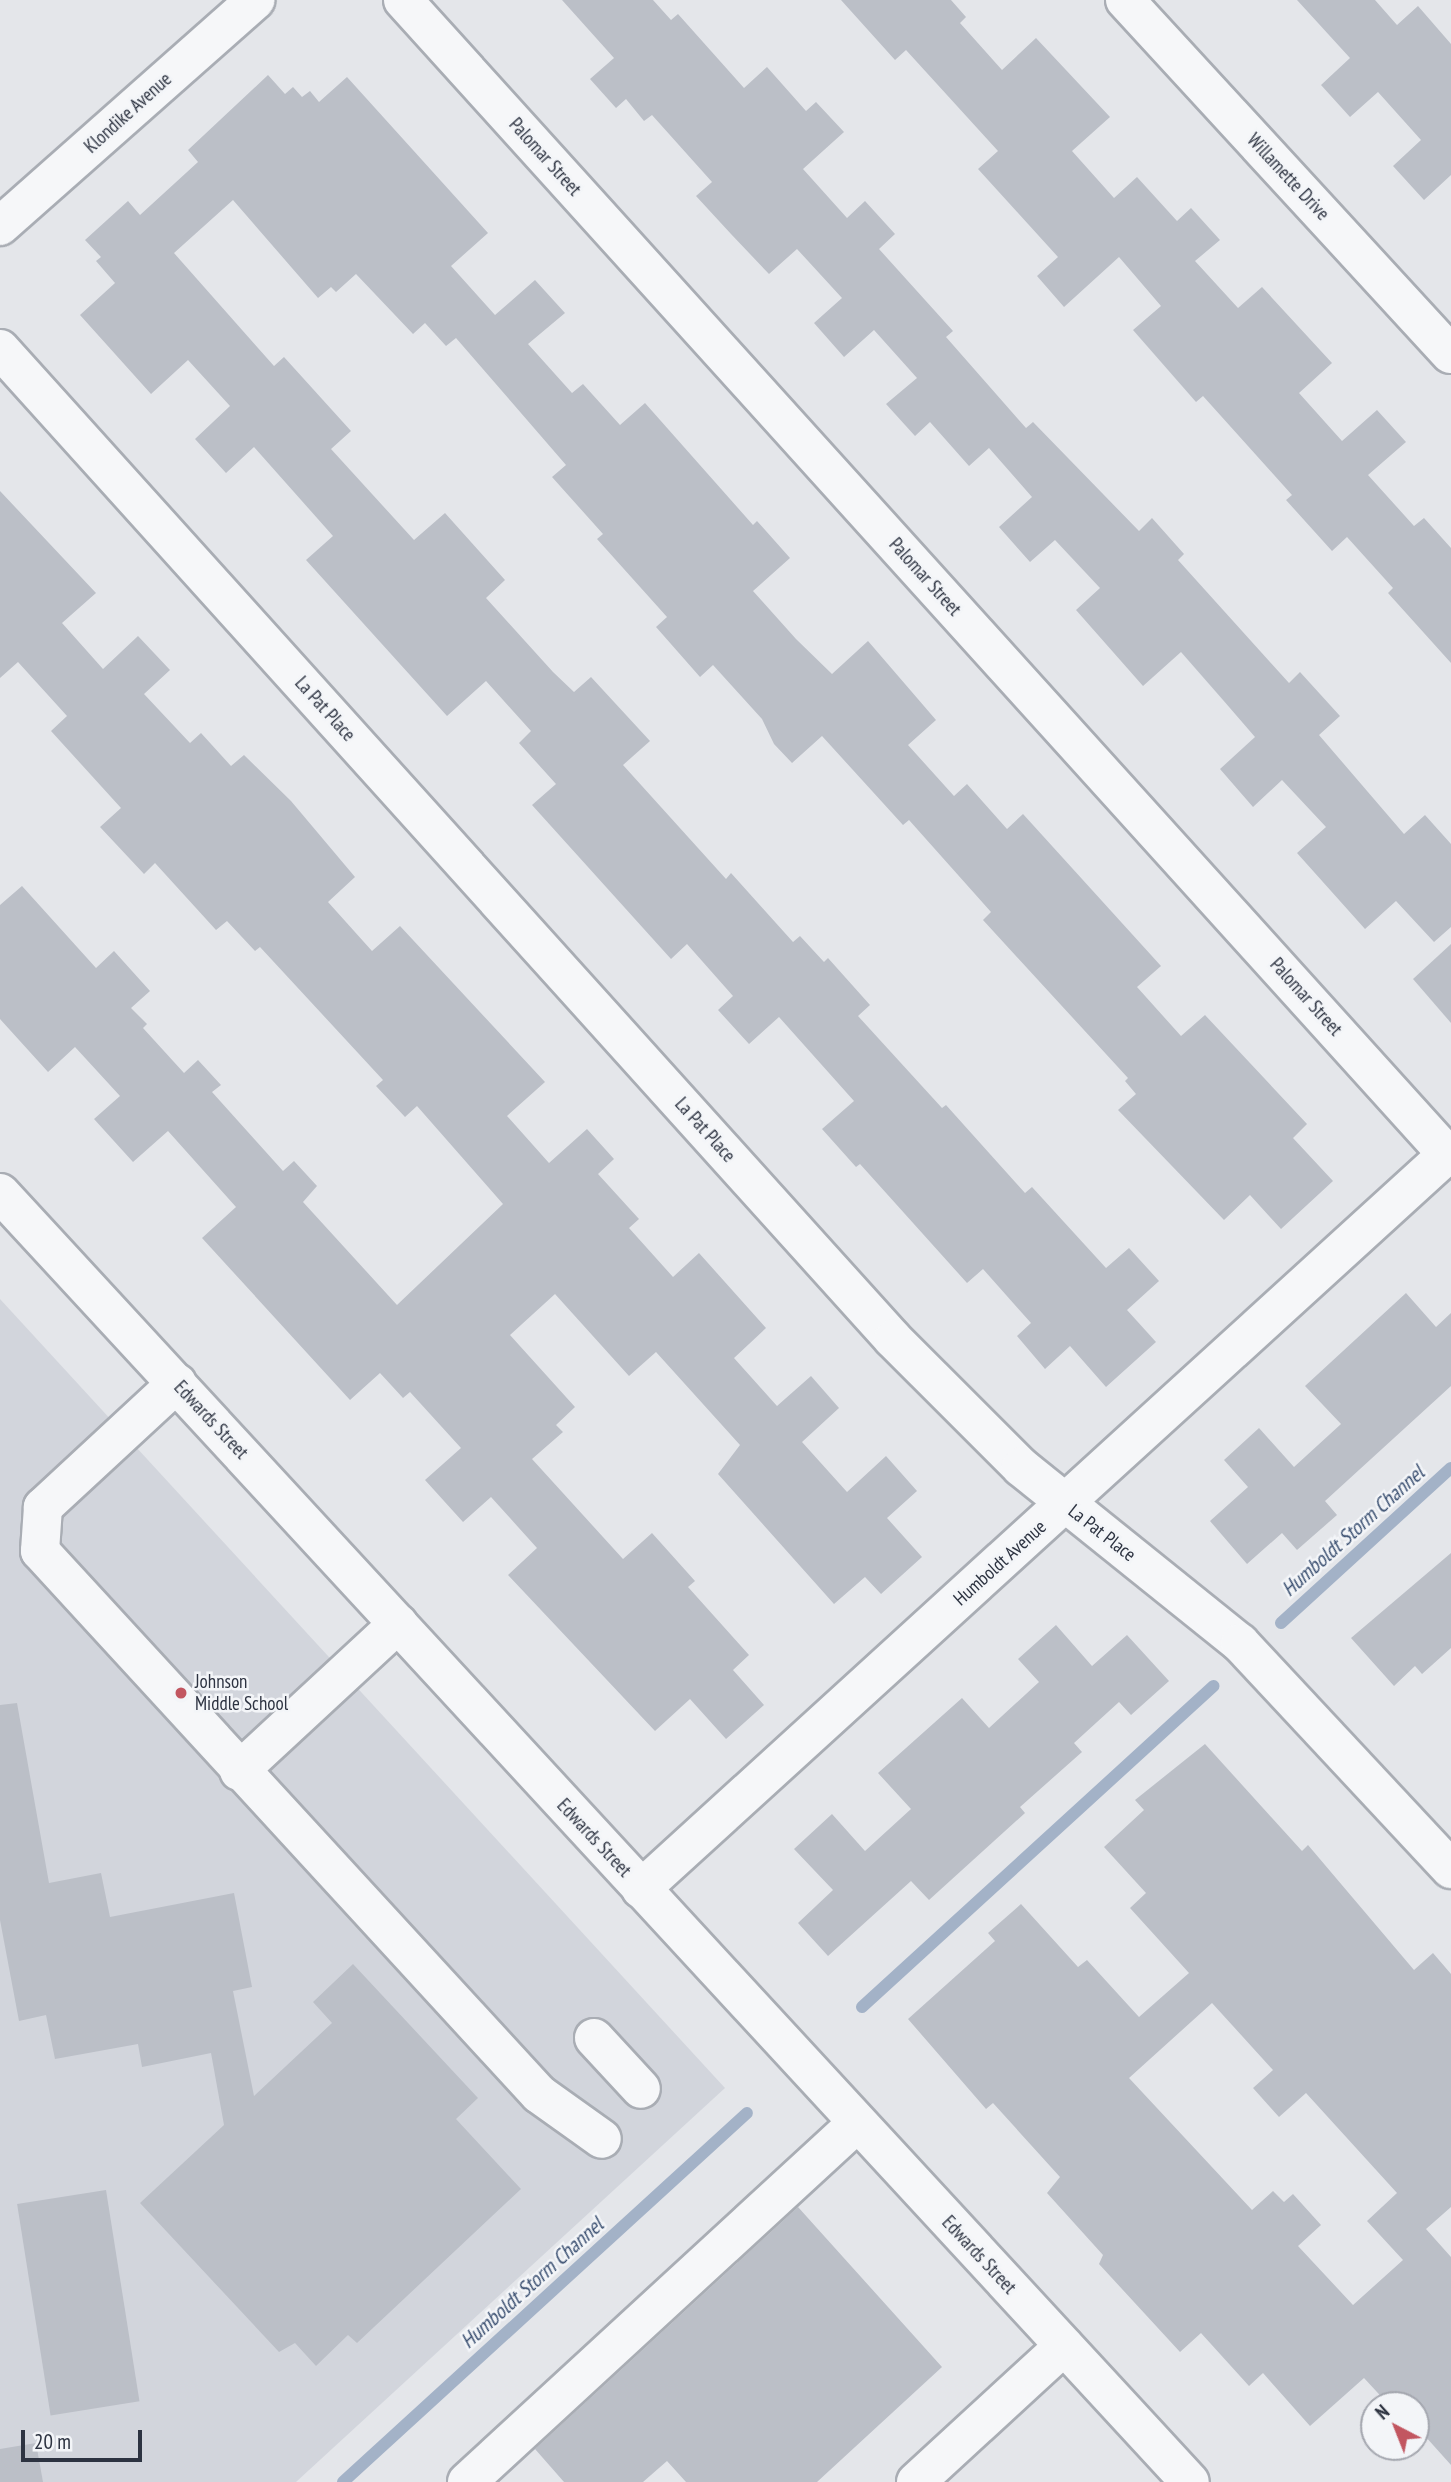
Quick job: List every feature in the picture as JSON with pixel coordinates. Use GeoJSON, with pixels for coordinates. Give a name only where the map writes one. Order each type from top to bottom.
{"type":"FeatureCollection","features":[{"type":"Feature","properties":{"kind":"street","name":"Klondike Avenue"},"geometry":{"type":"LineString","coordinates":[[0,226],[255,0]]}},
{"type":"Feature","properties":{"kind":"street","name":"Palomar Street"},"geometry":{"type":"LineString","coordinates":[[403,0],[1449,1152]]}},
{"type":"Feature","properties":{"kind":"street","name":"Willamette Drive"},"geometry":{"type":"LineString","coordinates":[[1125,0],[1451,354]]}},
{"type":"Feature","properties":{"kind":"street","name":"La Pat Place"},"geometry":{"type":"LineString","coordinates":[[0,349],[893,1339],[979,1427],[1066,1504],[1250,1653],[1451,1869]]}},
{"type":"Feature","properties":{"kind":"street","name":"Humboldt Avenue"},"geometry":{"type":"LineString","coordinates":[[641,1889],[1449,1152]]}},
{"type":"Feature","properties":{"kind":"street","name":"Edwards Street"},"geometry":{"type":"LineString","coordinates":[[0,1193],[1189,2482]]}},
{"type":"Feature","properties":{"kind":"street"},"geometry":{"type":"LineString","coordinates":[[177,1384],[43,1507],[40,1551],[239,1771],[539,2094],[601,2139]]}},
{"type":"Feature","properties":{"kind":"street"},"geometry":{"type":"LineString","coordinates":[[239,1771],[398,1624]]}},
{"type":"Feature","properties":{"kind":"street"},"geometry":{"type":"LineString","coordinates":[[594,2038],[641,2089]]}},
{"type":"Feature","properties":{"kind":"street"},"geometry":{"type":"LineString","coordinates":[[467,2482],[856,2124]]}},
{"type":"Feature","properties":{"kind":"street"},"geometry":{"type":"LineString","coordinates":[[916,2482],[1064,2346]]}},
{"type":"Feature","properties":{"kind":"shaded area","name":"Johnson Middle School"},"geometry":{"type":"Polygon","coordinates":[[[0,1299],[725,2088],[296,2482],[0,2482],[0,1299]]]}},
{"type":"Feature","properties":{"kind":"building"},"geometry":{"type":"Polygon","coordinates":[[[562,0],[653,0],[671,20],[678,14],[744,88],[767,67],[806,111],[816,102],[844,132],[803,169],[847,218],[865,201],[895,234],[879,249],[953,331],[946,337],[1026,428],[1033,422],[1139,531],[1152,518],[1184,554],[1178,560],[1289,683],[1300,672],[1340,716],[1319,735],[1404,834],[1425,815],[1451,844],[1451,927],[1434,942],[1396,901],[1365,929],[1297,853],[1326,827],[1282,780],[1253,807],[1220,769],[1255,737],[1181,652],[1143,686],[1076,610],[1100,588],[1055,540],[1030,562],[999,527],[1032,497],[989,448],[969,466],[930,422],[915,436],[886,404],[917,378],[874,330],[844,357],[814,323],[842,298],[797,249],[769,274],[731,234],[696,196],[712,182],[652,115],[644,121],[626,99],[616,108],[590,79],[614,58],[562,0]]]}},
{"type":"Feature","properties":{"kind":"building"},"geometry":{"type":"Polygon","coordinates":[[[841,0],[951,0],[966,17],[960,23],[1002,70],[1036,38],[1110,117],[1072,151],[1114,198],[1137,177],[1177,221],[1191,208],[1220,240],[1195,261],[1238,308],[1262,287],[1332,363],[1299,393],[1342,441],[1377,410],[1406,442],[1368,475],[1414,526],[1424,518],[1451,548],[1451,663],[1388,593],[1393,588],[1347,537],[1332,551],[1286,500],[1292,495],[1203,396],[1196,402],[1133,330],[1161,306],[1119,257],[1064,307],[1037,276],[1058,257],[978,169],[998,151],[906,50],[895,60],[841,0]]]}},
{"type":"Feature","properties":{"kind":"building"},"geometry":{"type":"Polygon","coordinates":[[[1297,0],[1375,0],[1397,25],[1418,6],[1451,44],[1451,175],[1424,200],[1393,166],[1421,140],[1378,92],[1350,117],[1321,85],[1350,58],[1297,0]]]}},
{"type":"Feature","properties":{"kind":"building"},"geometry":{"type":"Polygon","coordinates":[[[268,75],[285,94],[293,87],[302,97],[310,91],[319,102],[347,77],[488,233],[451,266],[495,315],[535,280],[565,313],[528,344],[572,393],[583,384],[620,425],[645,403],[753,525],[757,521],[790,558],[753,591],[796,639],[832,674],[868,641],[936,720],[908,745],[954,796],[967,784],[1007,829],[1023,814],[1161,966],[1137,987],[1181,1036],[1205,1015],[1307,1124],[1293,1138],[1333,1181],[1281,1229],[1250,1195],[1224,1220],[1118,1110],[1136,1094],[1125,1081],[1128,1078],[983,920],[991,912],[909,820],[903,825],[822,736],[792,763],[774,744],[762,719],[713,665],[700,677],[656,627],[667,617],[597,539],[603,534],[552,477],[566,465],[456,338],[446,346],[425,323],[413,334],[356,274],[336,292],[331,287],[318,298],[233,200],[174,253],[274,366],[284,357],[351,431],[331,449],[414,540],[445,513],[505,580],[486,598],[574,692],[591,677],[650,741],[623,765],[726,879],[731,873],[793,942],[800,936],[824,962],[828,958],[870,1005],[858,1016],[942,1108],[946,1105],[1025,1193],[1032,1187],[1106,1268],[1129,1248],[1159,1281],[1127,1310],[1156,1342],[1106,1387],[1070,1346],[1045,1369],[1017,1336],[1031,1323],[983,1269],[967,1283],[860,1164],[856,1167],[822,1129],[854,1101],[779,1017],[749,1044],[718,1010],[733,996],[687,944],[671,959],[532,805],[556,784],[519,743],[531,731],[486,681],[447,716],[306,560],[333,536],[254,447],[226,473],[195,439],[230,406],[188,360],[151,394],[80,315],[115,283],[96,261],[101,257],[85,240],[128,201],[140,215],[198,162],[188,150],[268,75]]]}},
{"type":"Feature","properties":{"kind":"building"},"geometry":{"type":"Polygon","coordinates":[[[0,491],[96,593],[62,623],[103,669],[138,636],[170,670],[144,694],[190,743],[201,733],[231,766],[244,755],[291,801],[355,877],[328,902],[372,951],[400,926],[545,1082],[507,1116],[549,1163],[587,1129],[614,1159],[598,1174],[639,1219],[629,1228],[673,1277],[699,1253],[766,1328],[734,1358],[777,1406],[811,1376],[839,1408],[802,1442],[847,1492],[886,1456],[917,1491],[887,1518],[922,1557],[881,1594],[865,1577],[834,1604],[718,1474],[740,1445],[656,1352],[629,1376],[555,1294],[510,1335],[575,1407],[556,1425],[563,1432],[532,1459],[623,1559],[652,1533],[695,1581],[688,1587],[749,1655],[733,1670],[764,1705],[726,1739],[690,1699],[655,1731],[508,1575],[537,1548],[491,1497],[463,1522],[425,1480],[461,1448],[410,1392],[403,1398],[380,1373],[350,1400],[202,1238],[236,1207],[168,1131],[133,1162],[94,1119],[120,1096],[75,1047],[48,1072],[0,1019],[0,905],[22,886],[96,968],[114,951],[150,991],[131,1008],[147,1024],[143,1028],[184,1073],[198,1060],[221,1085],[212,1092],[283,1171],[294,1161],[317,1186],[303,1202],[397,1305],[503,1204],[417,1106],[405,1117],[376,1086],[383,1080],[260,947],[255,951],[227,921],[216,930],[155,863],[144,874],[100,827],[121,808],[51,731],[67,716],[18,662],[0,678],[0,491]]]}},
{"type":"Feature","properties":{"kind":"building"},"geometry":{"type":"Polygon","coordinates":[[[1451,944],[1451,1023],[1413,979],[1451,944]]]}},
{"type":"Feature","properties":{"kind":"building"},"geometry":{"type":"Polygon","coordinates":[[[1406,1293],[1436,1327],[1451,1313],[1451,1386],[1325,1501],[1337,1515],[1297,1550],[1282,1533],[1247,1564],[1210,1521],[1248,1487],[1224,1460],[1259,1428],[1294,1467],[1341,1424],[1305,1386],[1406,1293]]]}},
{"type":"Feature","properties":{"kind":"building"},"geometry":{"type":"Polygon","coordinates":[[[1451,1553],[1451,1648],[1422,1674],[1415,1666],[1394,1686],[1351,1638],[1451,1553]]]}},
{"type":"Feature","properties":{"kind":"building"},"geometry":{"type":"Polygon","coordinates":[[[1056,1625],[1092,1666],[1127,1635],[1169,1681],[1131,1715],[1119,1702],[1074,1743],[1082,1752],[1020,1807],[1025,1813],[929,1900],[911,1881],[828,1956],[798,1923],[833,1890],[794,1849],[832,1814],[865,1851],[911,1809],[878,1773],[962,1698],[989,1728],[1039,1682],[1018,1659],[1056,1625]]]}},
{"type":"Feature","properties":{"kind":"building"},"geometry":{"type":"Polygon","coordinates":[[[17,1703],[49,1883],[101,1873],[110,1917],[234,1893],[252,1987],[233,1991],[254,2096],[332,2023],[313,2002],[353,1964],[478,2098],[456,2119],[521,2189],[357,2343],[348,2335],[316,2366],[295,2343],[279,2352],[140,2203],[224,2125],[211,2053],[142,2067],[138,2044],[55,2059],[46,2015],[19,2021],[0,1920],[0,1705],[17,1703]]]}},
{"type":"Feature","properties":{"kind":"building"},"geometry":{"type":"Polygon","coordinates":[[[1205,1744],[1302,1851],[1308,1845],[1414,1970],[1433,1953],[1451,1974],[1451,2207],[1426,2229],[1451,2257],[1451,2465],[1430,2442],[1430,2391],[1376,2391],[1364,2378],[1310,2426],[1263,2373],[1249,2386],[1201,2333],[1180,2352],[1099,2264],[1103,2255],[1047,2193],[1060,2177],[993,2103],[986,2109],[908,2019],[995,1941],[988,1933],[1021,1904],[1078,1967],[1087,1960],[1139,2017],[1189,1973],[1130,1908],[1146,1893],[1104,1847],[1144,1810],[1135,1800],[1205,1744]],[[1212,2003],[1129,2078],[1252,2210],[1273,2191],[1284,2202],[1293,2194],[1321,2225],[1298,2246],[1353,2305],[1403,2260],[1367,2221],[1397,2193],[1306,2093],[1279,2117],[1253,2088],[1273,2070],[1212,2003]]]}},
{"type":"Feature","properties":{"kind":"building"},"geometry":{"type":"Polygon","coordinates":[[[106,2190],[139,2401],[51,2415],[17,2204],[106,2190]]]}},
{"type":"Feature","properties":{"kind":"building"},"geometry":{"type":"Polygon","coordinates":[[[798,2207],[942,2367],[817,2482],[686,2482],[667,2461],[643,2482],[564,2482],[535,2449],[798,2207]]]}},
{"type":"Feature","properties":{"kind":"building"},"geometry":{"type":"Polygon","coordinates":[[[36,2443],[43,2482],[0,2482],[0,2449],[36,2443]]]}},
{"type":"Feature","properties":{"kind":"waterway","name":"Humboldt Storm Channel"},"geometry":{"type":"LineString","coordinates":[[1281,1623],[1451,1468]]}},
{"type":"Feature","properties":{"kind":"waterway"},"geometry":{"type":"LineString","coordinates":[[862,2007],[1214,1686]]}},
{"type":"Feature","properties":{"kind":"waterway","name":"Humboldt Storm Channel"},"geometry":{"type":"LineString","coordinates":[[343,2482],[747,2113]]}},
{"type":"Feature","properties":{"kind":"place","name":"Johnson Middle School"},"geometry":{"type":"Point","coordinates":[181,1693]}}]}
